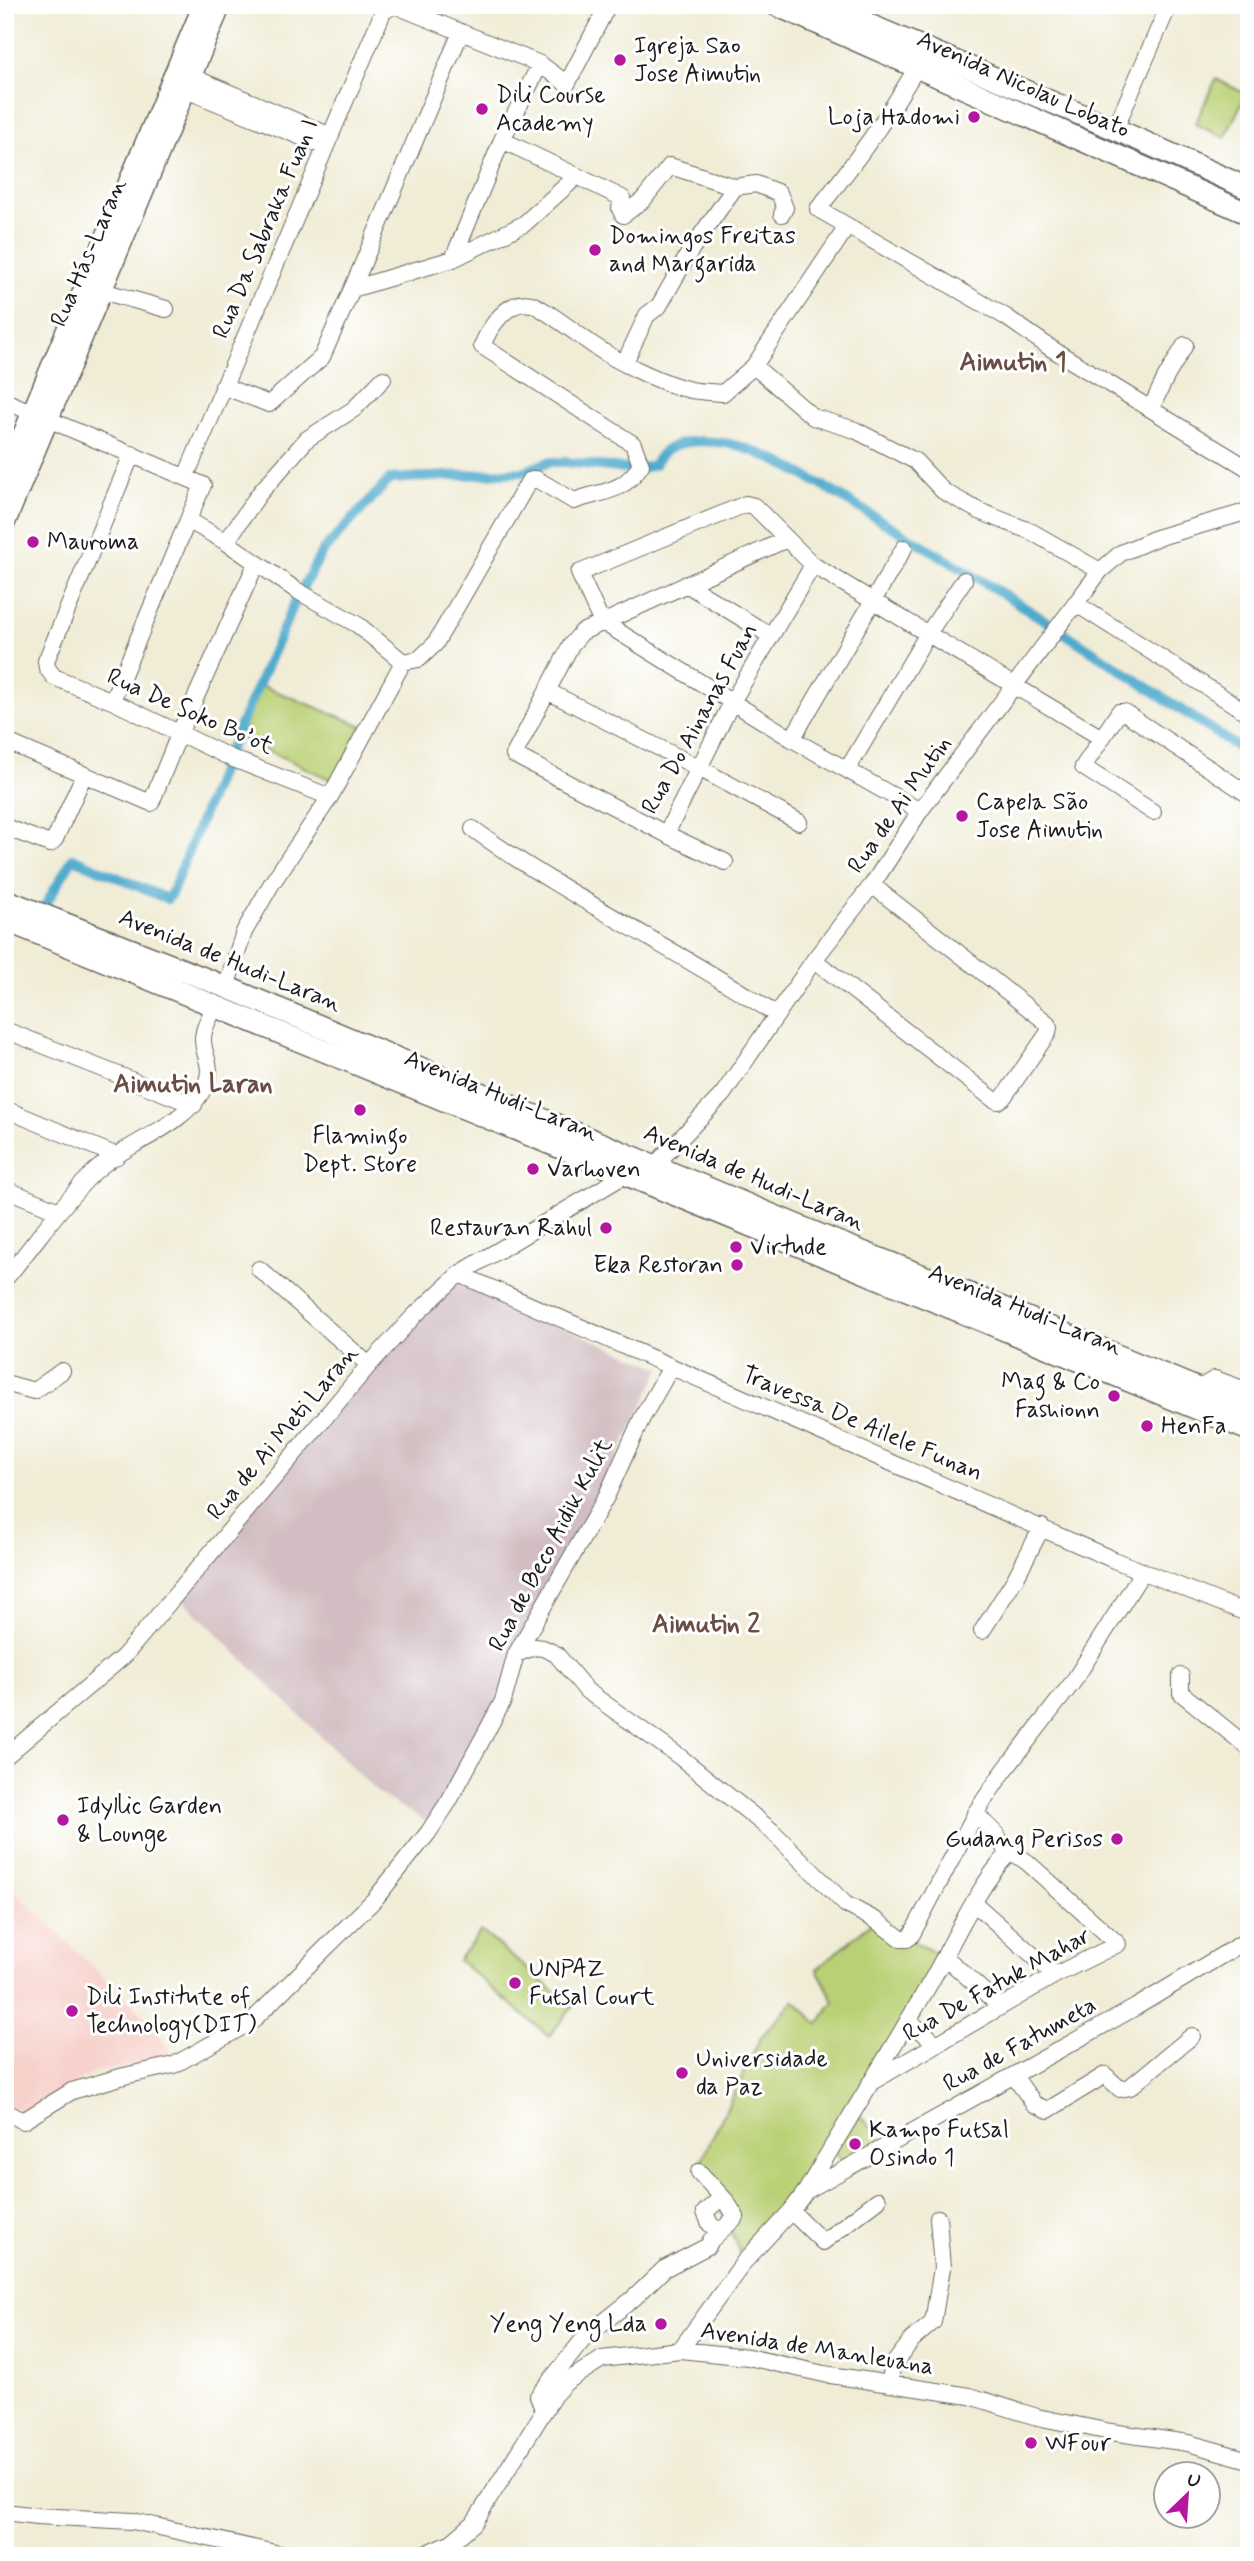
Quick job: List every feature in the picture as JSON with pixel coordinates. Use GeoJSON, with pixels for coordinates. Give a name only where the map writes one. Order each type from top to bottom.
{"type":"FeatureCollection","features":[{"type":"Feature","properties":{"kind":"main road","name":"Rua Hás-Laran"},"geometry":{"type":"LineString","coordinates":[[5,480],[102,291],[181,80],[204,5]]}},
{"type":"Feature","properties":{"kind":"main road","name":"Rua Hás-Laran"},"geometry":{"type":"LineString","coordinates":[[5,521],[40,415],[181,80],[220,5]]}},
{"type":"Feature","properties":{"kind":"main road","name":"Avenida Nicolau Lobato"},"geometry":{"type":"LineString","coordinates":[[776,5],[1115,129],[1249,190]]}},
{"type":"Feature","properties":{"kind":"main road","name":"Avenida Nicolau Lobato"},"geometry":{"type":"LineString","coordinates":[[822,5],[864,14],[893,46],[917,67],[1249,214]]}},
{"type":"Feature","properties":{"kind":"main road","name":"Avenida de Hudi-Laran"},"geometry":{"type":"LineString","coordinates":[[5,900],[226,987],[820,1235],[1249,1410]]}},
{"type":"Feature","properties":{"kind":"main road","name":"Avenida Hudi-Laran"},"geometry":{"type":"LineString","coordinates":[[5,920],[1249,1430]]}},
{"type":"Feature","properties":{"kind":"street"},"geometry":{"type":"LineString","coordinates":[[394,5],[540,64],[567,84],[608,5]]}},
{"type":"Feature","properties":{"kind":"street","name":"Rua Da Sabraka Fuan I"},"geometry":{"type":"LineString","coordinates":[[186,476],[383,12],[394,5]]}},
{"type":"Feature","properties":{"kind":"street"},"geometry":{"type":"LineString","coordinates":[[1115,129],[1169,5]]}},
{"type":"Feature","properties":{"kind":"street"},"geometry":{"type":"LineString","coordinates":[[223,386],[269,404],[322,357],[461,33]]}},
{"type":"Feature","properties":{"kind":"street"},"geometry":{"type":"LineString","coordinates":[[453,259],[502,140],[540,64]]}},
{"type":"Feature","properties":{"kind":"street"},"geometry":{"type":"LineString","coordinates":[[917,67],[859,158],[818,209],[1006,317],[1052,349],[1249,469]]}},
{"type":"Feature","properties":{"kind":"street"},"geometry":{"type":"LineString","coordinates":[[181,80],[329,141]]}},
{"type":"Feature","properties":{"kind":"street"},"geometry":{"type":"LineString","coordinates":[[502,140],[622,198],[620,209],[623,215],[643,201],[670,166],[735,187],[756,184],[779,193],[785,208],[782,214]]}},
{"type":"Feature","properties":{"kind":"street"},"geometry":{"type":"LineString","coordinates":[[352,289],[453,259],[524,224],[577,176]]}},
{"type":"Feature","properties":{"kind":"street"},"geometry":{"type":"LineString","coordinates":[[625,362],[647,315],[659,306],[692,248],[735,187]]}},
{"type":"Feature","properties":{"kind":"street"},"geometry":{"type":"LineString","coordinates":[[403,662],[419,659],[435,644],[529,481],[536,479],[574,501],[621,488],[637,470],[634,444],[482,346],[486,334],[508,308],[517,303],[532,304],[603,352],[690,390],[723,393],[754,366],[847,227]]}},
{"type":"Feature","properties":{"kind":"street"},"geometry":{"type":"LineString","coordinates":[[102,291],[166,309]]}},
{"type":"Feature","properties":{"kind":"street"},"geometry":{"type":"LineString","coordinates":[[1151,408],[1185,345]]}},
{"type":"Feature","properties":{"kind":"street"},"geometry":{"type":"LineString","coordinates":[[754,366],[813,417],[855,430],[915,461],[943,491],[979,511],[1032,531],[1100,571]]}},
{"type":"Feature","properties":{"kind":"street"},"geometry":{"type":"LineString","coordinates":[[226,541],[258,494],[307,439],[354,409],[383,379]]}},
{"type":"Feature","properties":{"kind":"street"},"geometry":{"type":"LineString","coordinates":[[5,401],[203,485],[112,701]]}},
{"type":"Feature","properties":{"kind":"street","name":"Rua De Soko Bo’ot"},"geometry":{"type":"LineString","coordinates":[[132,454],[46,662],[47,668],[54,677],[226,755],[330,797]]}},
{"type":"Feature","properties":{"kind":"street"},"geometry":{"type":"LineString","coordinates":[[920,811],[792,738],[601,621],[579,573],[746,504],[754,506],[813,565],[1100,737]]}},
{"type":"Feature","properties":{"kind":"street","name":"Rua de Ai Mutin"},"geometry":{"type":"LineString","coordinates":[[625,1175],[655,1165],[723,1094],[814,960],[872,885],[920,811],[1100,571],[1121,553],[1156,538],[1249,511]]}},
{"type":"Feature","properties":{"kind":"street"},"geometry":{"type":"LineString","coordinates":[[188,520],[226,541],[301,594],[358,625],[403,662]]}},
{"type":"Feature","properties":{"kind":"street","name":"Rua Do Ainanas Fuan"},"geometry":{"type":"LineString","coordinates":[[787,539],[601,621],[582,632],[571,645],[514,755],[666,834],[732,702],[813,565]]}},
{"type":"Feature","properties":{"kind":"street"},"geometry":{"type":"LineString","coordinates":[[792,738],[904,548]]}},
{"type":"Feature","properties":{"kind":"street"},"geometry":{"type":"LineString","coordinates":[[5,741],[151,803],[256,564]]}},
{"type":"Feature","properties":{"kind":"street"},"geometry":{"type":"LineString","coordinates":[[847,770],[927,635],[964,580]]}},
{"type":"Feature","properties":{"kind":"street"},"geometry":{"type":"LineString","coordinates":[[686,584],[771,636]]}},
{"type":"Feature","properties":{"kind":"street"},"geometry":{"type":"LineString","coordinates":[[1075,603],[1249,714]]}},
{"type":"Feature","properties":{"kind":"street"},"geometry":{"type":"LineString","coordinates":[[226,987],[244,932],[272,883],[330,797],[403,662]]}},
{"type":"Feature","properties":{"kind":"street"},"geometry":{"type":"LineString","coordinates":[[547,691],[799,822]]}},
{"type":"Feature","properties":{"kind":"street"},"geometry":{"type":"LineString","coordinates":[[1153,812],[1083,767],[1100,737],[1121,711],[1249,795]]}},
{"type":"Feature","properties":{"kind":"street"},"geometry":{"type":"LineString","coordinates":[[5,827],[50,844],[55,839],[84,775]]}},
{"type":"Feature","properties":{"kind":"street"},"geometry":{"type":"LineString","coordinates":[[474,829],[544,877],[735,987],[777,1015]]}},
{"type":"Feature","properties":{"kind":"street"},"geometry":{"type":"LineString","coordinates":[[666,834],[725,862]]}},
{"type":"Feature","properties":{"kind":"street"},"geometry":{"type":"LineString","coordinates":[[814,960],[993,1099],[998,1101],[1003,1098],[1048,1033],[1046,1022],[872,885]]}},
{"type":"Feature","properties":{"kind":"street"},"geometry":{"type":"LineString","coordinates":[[7,1273],[92,1174],[191,1109],[205,1086],[210,1066],[203,1037],[207,1021],[215,1007]]}},
{"type":"Feature","properties":{"kind":"street"},"geometry":{"type":"LineString","coordinates":[[5,1030],[194,1105]]}},
{"type":"Feature","properties":{"kind":"street"},"geometry":{"type":"LineString","coordinates":[[5,1109],[117,1156]]}},
{"type":"Feature","properties":{"kind":"street","name":"Rua de Ai Meti Laran"},"geometry":{"type":"LineString","coordinates":[[6,1755],[124,1656],[369,1365],[458,1274],[625,1175]]}},
{"type":"Feature","properties":{"kind":"street"},"geometry":{"type":"LineString","coordinates":[[5,1189],[59,1211]]}},
{"type":"Feature","properties":{"kind":"street"},"geometry":{"type":"LineString","coordinates":[[259,1269],[369,1365]]}},
{"type":"Feature","properties":{"kind":"street","name":"Travessa De Ailele Funan"},"geometry":{"type":"LineString","coordinates":[[458,1274],[1114,1560],[1249,1614]]}},
{"type":"Feature","properties":{"kind":"street","name":"Rua de Beco Aidik Kulit"},"geometry":{"type":"LineString","coordinates":[[5,2111],[23,2121],[72,2091],[174,2065],[251,2022],[375,1899],[428,1833],[449,1801],[503,1701],[516,1654],[606,1497],[642,1418],[671,1367]]}},
{"type":"Feature","properties":{"kind":"street"},"geometry":{"type":"LineString","coordinates":[[5,1383],[34,1391],[62,1371]]}},
{"type":"Feature","properties":{"kind":"street"},"geometry":{"type":"LineString","coordinates":[[1198,1389],[1215,1379],[1240,1388],[1249,1388]]}},
{"type":"Feature","properties":{"kind":"street"},"geometry":{"type":"LineString","coordinates":[[982,1631],[1010,1587],[1042,1527]]}},
{"type":"Feature","properties":{"kind":"street"},"geometry":{"type":"LineString","coordinates":[[516,1654],[534,1647],[556,1654],[587,1691],[680,1757],[772,1831],[845,1904],[877,1921],[901,1939],[907,1939],[975,1814],[1000,1775],[1073,1682],[1143,1571]]}},
{"type":"Feature","properties":{"kind":"street"},"geometry":{"type":"LineString","coordinates":[[1181,1675],[1181,1693],[1249,1748]]}},
{"type":"Feature","properties":{"kind":"street"},"geometry":{"type":"LineString","coordinates":[[975,1814],[996,1834],[1008,1854]]}},
{"type":"Feature","properties":{"kind":"street","name":"Rua De Fatuk Mahar"},"geometry":{"type":"LineString","coordinates":[[806,2191],[870,2083],[908,2020],[945,1957],[974,1903],[1008,1854],[1015,1854],[1027,1862],[1118,1944],[1055,1975],[870,2083]]}},
{"type":"Feature","properties":{"kind":"street"},"geometry":{"type":"LineString","coordinates":[[974,1903],[1055,1975]]}},
{"type":"Feature","properties":{"kind":"street","name":"Rua de Fatumeta"},"geometry":{"type":"LineString","coordinates":[[680,2350],[744,2262],[806,2191],[1014,2076],[1249,1939]]}},
{"type":"Feature","properties":{"kind":"street"},"geometry":{"type":"LineString","coordinates":[[945,1957],[1001,2007]]}},
{"type":"Feature","properties":{"kind":"street"},"geometry":{"type":"LineString","coordinates":[[908,2020],[937,2044]]}},
{"type":"Feature","properties":{"kind":"street"},"geometry":{"type":"LineString","coordinates":[[1014,2076],[1034,2104],[1048,2110],[1105,2075],[1120,2089],[1130,2087],[1192,2036]]}},
{"type":"Feature","properties":{"kind":"street"},"geometry":{"type":"LineString","coordinates":[[544,2411],[538,2396],[586,2336],[634,2298],[664,2269],[708,2246],[736,2217],[699,2172]]}},
{"type":"Feature","properties":{"kind":"street"},"geometry":{"type":"LineString","coordinates":[[720,2232],[710,2224],[705,2211],[722,2197]]}},
{"type":"Feature","properties":{"kind":"street"},"geometry":{"type":"LineString","coordinates":[[791,2211],[823,2242],[878,2200]]}},
{"type":"Feature","properties":{"kind":"street"},"geometry":{"type":"LineString","coordinates":[[890,2384],[892,2366],[912,2340],[933,2322],[942,2267],[938,2218]]}},
{"type":"Feature","properties":{"kind":"street","name":"Avenida de Manleuana"},"geometry":{"type":"LineString","coordinates":[[421,2556],[452,2542],[474,2523],[554,2395],[566,2382],[602,2359],[680,2350],[748,2357],[824,2374],[970,2396],[1037,2417],[1111,2432],[1188,2442],[1249,2460]]}},
{"type":"Feature","properties":{"kind":"street"},"geometry":{"type":"LineString","coordinates":[[5,2512],[133,2521],[288,2556]]}},
{"type":"Feature","properties":{"kind":"shaded area"},"geometry":{"type":"Polygon","coordinates":[[[454,1282],[661,1368],[434,1826],[379,1794],[177,1594],[415,1312],[454,1282]]]}},
{"type":"Feature","properties":{"kind":"shaded area","name":"Dili Institute of Technology(DIT)"},"geometry":{"type":"Polygon","coordinates":[[[5,1882],[151,2023],[172,2053],[130,2067],[96,2071],[48,2099],[29,2116],[5,2104],[5,1882]]]}},
{"type":"Feature","properties":{"kind":"green space"},"geometry":{"type":"Polygon","coordinates":[[[1216,79],[1246,94],[1225,138],[1195,124],[1216,79]]]}},
{"type":"Feature","properties":{"kind":"green space"},"geometry":{"type":"Polygon","coordinates":[[[260,685],[363,726],[334,781],[240,738],[260,685]]]}},
{"type":"Feature","properties":{"kind":"green space"},"geometry":{"type":"Polygon","coordinates":[[[871,1923],[945,1957],[806,2191],[744,2262],[700,2163],[761,2037],[794,2000],[818,2024],[834,2001],[817,1969],[871,1923]]]}},
{"type":"Feature","properties":{"kind":"green space","name":"UNPAZ Futsal Court"},"geometry":{"type":"Polygon","coordinates":[[[481,1931],[573,2007],[549,2036],[458,1960],[481,1931]]]}},
{"type":"Feature","properties":{"kind":"green space","name":"Kampo Futsal Osindo 1"},"geometry":{"type":"Polygon","coordinates":[[[859,2115],[882,2139],[844,2164],[833,2149],[859,2115]]]}},
{"type":"Feature","properties":{"kind":"waterway"},"geometry":{"type":"LineString","coordinates":[[40,914],[73,858],[167,899],[295,602],[322,552],[390,479],[522,472],[549,462],[636,470],[654,465],[662,454],[686,443],[716,442],[744,448],[808,477],[981,581],[1249,755]]}},
{"type":"Feature","properties":{"kind":"place","name":"Igreja Sao Jose Aimutin"},"geometry":{"type":"Point","coordinates":[620,60]}},
{"type":"Feature","properties":{"kind":"place","name":"Dili Course Academy"},"geometry":{"type":"Point","coordinates":[482,109]}},
{"type":"Feature","properties":{"kind":"place","name":"Loja Hadomi"},"geometry":{"type":"Point","coordinates":[974,117]}},
{"type":"Feature","properties":{"kind":"place","name":"Domingos Freitas and Margarida"},"geometry":{"type":"Point","coordinates":[595,250]}},
{"type":"Feature","properties":{"kind":"place","name":"Mauroma"},"geometry":{"type":"Point","coordinates":[33,542]}},
{"type":"Feature","properties":{"kind":"place","name":"Capela São Jose Aimutin"},"geometry":{"type":"Point","coordinates":[962,816]}},
{"type":"Feature","properties":{"kind":"place","name":"Flamingo Dept. Store"},"geometry":{"type":"Point","coordinates":[360,1110]}},
{"type":"Feature","properties":{"kind":"place","name":"Varhoven"},"geometry":{"type":"Point","coordinates":[533,1169]}},
{"type":"Feature","properties":{"kind":"place","name":"Restauran Rahul"},"geometry":{"type":"Point","coordinates":[606,1228]}},
{"type":"Feature","properties":{"kind":"place","name":"Virtude"},"geometry":{"type":"Point","coordinates":[736,1247]}},
{"type":"Feature","properties":{"kind":"place","name":"Eka Restoran"},"geometry":{"type":"Point","coordinates":[737,1265]}},
{"type":"Feature","properties":{"kind":"place","name":"Mag & Co Fashionn"},"geometry":{"type":"Point","coordinates":[1114,1396]}},
{"type":"Feature","properties":{"kind":"place","name":"HenFa"},"geometry":{"type":"Point","coordinates":[1147,1426]}},
{"type":"Feature","properties":{"kind":"place","name":"Idyllic Garden & Lounge"},"geometry":{"type":"Point","coordinates":[63,1820]}},
{"type":"Feature","properties":{"kind":"place","name":"Gudang Perisos"},"geometry":{"type":"Point","coordinates":[1117,1839]}},
{"type":"Feature","properties":{"kind":"place","name":"UNPAZ Futsal Court"},"geometry":{"type":"Point","coordinates":[515,1983]}},
{"type":"Feature","properties":{"kind":"place","name":"Dili Institute of Technology(DIT)"},"geometry":{"type":"Point","coordinates":[72,2011]}},
{"type":"Feature","properties":{"kind":"place","name":"Universidade da Paz"},"geometry":{"type":"Point","coordinates":[682,2073]}},
{"type":"Feature","properties":{"kind":"place","name":"Kampo Futsal Osindo 1"},"geometry":{"type":"Point","coordinates":[855,2144]}},
{"type":"Feature","properties":{"kind":"place","name":"Yeng Yeng Lda"},"geometry":{"type":"Point","coordinates":[661,2324]}},
{"type":"Feature","properties":{"kind":"place","name":"WFour"},"geometry":{"type":"Point","coordinates":[1031,2443]}},
{"type":"Feature","properties":{"kind":"district","name":"Aimutin 1"},"geometry":{"type":"Point","coordinates":[1013,363]}},
{"type":"Feature","properties":{"kind":"district","name":"Aimutin Laran"},"geometry":{"type":"Point","coordinates":[193,1085]}},
{"type":"Feature","properties":{"kind":"district","name":"Aimutin 2"},"geometry":{"type":"Point","coordinates":[706,1625]}}]}
